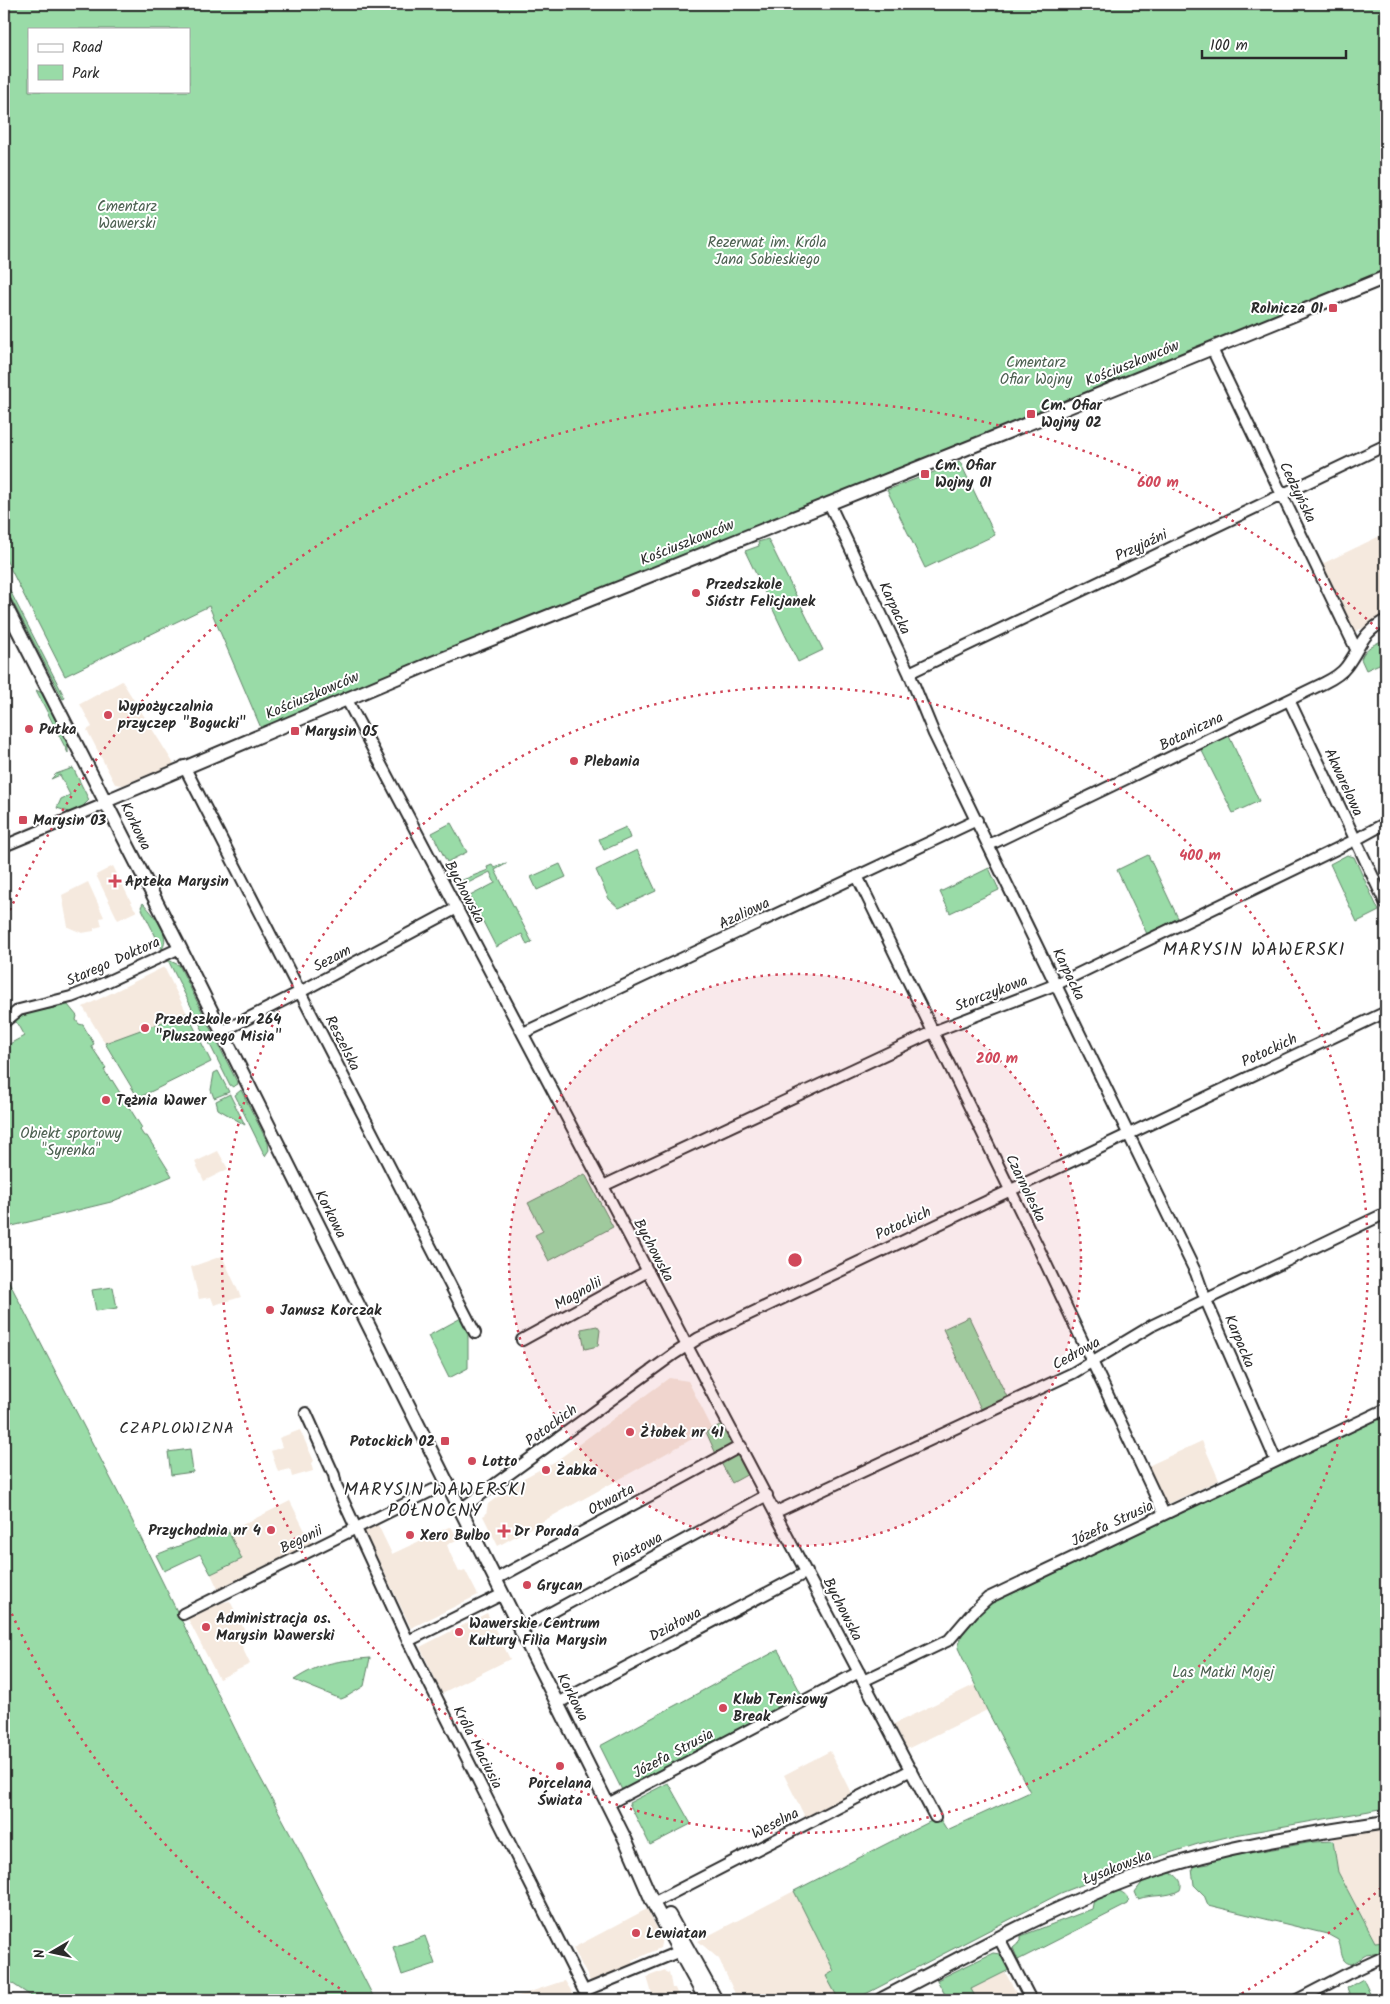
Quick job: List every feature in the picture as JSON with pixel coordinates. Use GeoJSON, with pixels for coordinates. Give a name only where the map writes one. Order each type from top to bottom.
{"type":"FeatureCollection","features":[{"type":"Feature","properties":{"kind":"street","name":"Kościuszkowców"},"geometry":{"type":"LineString","coordinates":[[4,846],[100,806],[106,801],[184,766],[346,698],[1386,277]]}},
{"type":"Feature","properties":{"kind":"street","name":"Cedzyńska"},"geometry":{"type":"LineString","coordinates":[[1212,349],[1356,649]]}},
{"type":"Feature","properties":{"kind":"street","name":"Przyjaźni"},"geometry":{"type":"LineString","coordinates":[[909,673],[1386,445]]}},
{"type":"Feature","properties":{"kind":"street","name":"Karpacka"},"geometry":{"type":"LineString","coordinates":[[829,503],[909,673],[934,734],[1196,1273],[1205,1298],[1276,1460]]}},
{"type":"Feature","properties":{"kind":"street","name":"Korkowa"},"geometry":{"type":"LineString","coordinates":[[4,603],[180,948],[626,1841],[683,1950],[706,2000]]}},
{"type":"Feature","properties":{"kind":"street","name":"Botaniczna"},"geometry":{"type":"LineString","coordinates":[[989,845],[1324,683],[1343,670],[1364,637],[1373,627],[1386,620]]}},
{"type":"Feature","properties":{"kind":"street","name":"Bychowska"},"geometry":{"type":"LineString","coordinates":[[346,698],[935,1817]]}},
{"type":"Feature","properties":{"kind":"street","name":"Akwarelowa"},"geometry":{"type":"LineString","coordinates":[[1289,700],[1386,904]]}},
{"type":"Feature","properties":{"kind":"street","name":"Reszelska"},"geometry":{"type":"LineString","coordinates":[[184,766],[475,1334]]}},
{"type":"Feature","properties":{"kind":"street","name":"Azaliowa"},"geometry":{"type":"LineString","coordinates":[[523,1033],[977,820]]}},
{"type":"Feature","properties":{"kind":"street","name":"Storczykowa"},"geometry":{"type":"LineString","coordinates":[[604,1186],[932,1032],[1057,984],[1355,840],[1386,823]]}},
{"type":"Feature","properties":{"kind":"street","name":"Czarnoleska"},"geometry":{"type":"LineString","coordinates":[[856,876],[1010,1190],[1164,1514]]}},
{"type":"Feature","properties":{"kind":"street","name":"Sezam"},"geometry":{"type":"LineString","coordinates":[[221,1032],[457,908]]}},
{"type":"Feature","properties":{"kind":"street","name":"Starego Doktora"},"geometry":{"type":"LineString","coordinates":[[4,1022],[19,1010],[71,997],[180,948]]}},
{"type":"Feature","properties":{"kind":"street","name":"Potockich"},"geometry":{"type":"LineString","coordinates":[[461,1509],[687,1345],[1386,1012]]}},
{"type":"Feature","properties":{"kind":"street","name":"Cedrowa"},"geometry":{"type":"LineString","coordinates":[[776,1512],[1093,1362],[1152,1325],[1205,1298],[1386,1213]]}},
{"type":"Feature","properties":{"kind":"street","name":"Magnolii"},"geometry":{"type":"LineString","coordinates":[[522,1340],[648,1271]]}},
{"type":"Feature","properties":{"kind":"street","name":"Józefa Strusia"},"geometry":{"type":"LineString","coordinates":[[608,1804],[861,1677],[949,1640],[988,1598],[1386,1409]]}},
{"type":"Feature","properties":{"kind":"street","name":"Króla Maciusia"},"geometry":{"type":"LineString","coordinates":[[306,1412],[356,1529],[408,1641],[584,1991],[683,1950]]}},
{"type":"Feature","properties":{"kind":"street","name":"Otwarta"},"geometry":{"type":"LineString","coordinates":[[496,1579],[741,1446]]}},
{"type":"Feature","properties":{"kind":"street","name":"Begonii"},"geometry":{"type":"LineString","coordinates":[[183,1614],[433,1490]]}},
{"type":"Feature","properties":{"kind":"street","name":"Piastowa"},"geometry":{"type":"LineString","coordinates":[[521,1629],[767,1495]]}},
{"type":"Feature","properties":{"kind":"street","name":"Działowa"},"geometry":{"type":"LineString","coordinates":[[558,1703],[806,1572]]}},
{"type":"Feature","properties":{"kind":"street"},"geometry":{"type":"LineString","coordinates":[[408,1641],[503,1594]]}},
{"type":"Feature","properties":{"kind":"street","name":"Weselna"},"geometry":{"type":"LineString","coordinates":[[657,1901],[911,1770]]}},
{"type":"Feature","properties":{"kind":"street","name":"Łysakowska"},"geometry":{"type":"LineString","coordinates":[[880,2000],[999,1938],[1089,1895],[1181,1862],[1266,1841],[1386,1822]]}},
{"type":"Feature","properties":{"kind":"street"},"geometry":{"type":"LineString","coordinates":[[999,1938],[1031,2000]]}},
{"type":"Feature","properties":{"kind":"street","name":"Korkowa"},"geometry":{"type":"LineString","coordinates":[[683,1950],[700,1968],[716,2000]]}},
{"type":"Feature","properties":{"kind":"street"},"geometry":{"type":"LineString","coordinates":[[1297,2000],[1386,1956]]}},
{"type":"Feature","properties":{"kind":"shaded area"},"geometry":{"type":"Polygon","coordinates":[[[1386,533],[1386,617],[1354,632],[1322,564],[1386,533]]]}},
{"type":"Feature","properties":{"kind":"shaded area"},"geometry":{"type":"Polygon","coordinates":[[[122,681],[174,764],[123,785],[115,784],[87,730],[92,727],[80,704],[122,681]]]}},
{"type":"Feature","properties":{"kind":"shaded area"},"geometry":{"type":"Polygon","coordinates":[[[113,866],[137,911],[118,920],[96,875],[113,866]]]}},
{"type":"Feature","properties":{"kind":"shaded area"},"geometry":{"type":"Polygon","coordinates":[[[88,882],[104,917],[100,918],[102,926],[94,928],[94,931],[82,933],[68,927],[62,895],[88,882]]]}},
{"type":"Feature","properties":{"kind":"shaded area","name":"Przedszkole nr 264 \"Pluszowego Misia\""},"geometry":{"type":"Polygon","coordinates":[[[164,967],[211,1062],[138,1098],[83,1007],[164,967]]]}},
{"type":"Feature","properties":{"kind":"shaded area"},"geometry":{"type":"Polygon","coordinates":[[[218,1151],[228,1169],[204,1181],[195,1162],[218,1151]]]}},
{"type":"Feature","properties":{"kind":"shaded area"},"geometry":{"type":"Polygon","coordinates":[[[222,1256],[241,1297],[214,1305],[211,1297],[199,1299],[191,1267],[222,1256]]]}},
{"type":"Feature","properties":{"kind":"shaded area"},"geometry":{"type":"Polygon","coordinates":[[[669,1378],[688,1381],[712,1428],[498,1546],[483,1516],[486,1514],[488,1504],[520,1480],[556,1461],[669,1378]]]}},
{"type":"Feature","properties":{"kind":"shaded area"},"geometry":{"type":"Polygon","coordinates":[[[300,1430],[314,1461],[311,1463],[313,1471],[292,1477],[290,1469],[278,1472],[271,1451],[282,1447],[279,1438],[300,1430]]]}},
{"type":"Feature","properties":{"kind":"shaded area"},"geometry":{"type":"Polygon","coordinates":[[[1202,1441],[1219,1480],[1166,1505],[1148,1466],[1202,1441]]]}},
{"type":"Feature","properties":{"kind":"shaded area"},"geometry":{"type":"Polygon","coordinates":[[[290,1501],[311,1543],[218,1589],[211,1574],[242,1559],[228,1532],[290,1501]]]}},
{"type":"Feature","properties":{"kind":"shaded area"},"geometry":{"type":"Polygon","coordinates":[[[377,1523],[392,1554],[449,1527],[452,1528],[458,1539],[447,1545],[450,1553],[459,1572],[465,1570],[478,1595],[411,1628],[364,1530],[377,1523]]]}},
{"type":"Feature","properties":{"kind":"shaded area"},"geometry":{"type":"Polygon","coordinates":[[[230,1601],[245,1631],[245,1642],[242,1647],[250,1664],[219,1679],[188,1619],[190,1616],[214,1604],[230,1601]]]}},
{"type":"Feature","properties":{"kind":"shaded area"},"geometry":{"type":"Polygon","coordinates":[[[487,1613],[510,1659],[442,1693],[420,1647],[487,1613]]]}},
{"type":"Feature","properties":{"kind":"shaded area"},"geometry":{"type":"Polygon","coordinates":[[[976,1684],[987,1710],[907,1749],[894,1724],[976,1684]]]}},
{"type":"Feature","properties":{"kind":"shaded area"},"geometry":{"type":"Polygon","coordinates":[[[830,1751],[852,1795],[806,1819],[784,1775],[830,1751]]]}},
{"type":"Feature","properties":{"kind":"shaded area"},"geometry":{"type":"Polygon","coordinates":[[[1379,1829],[1383,1864],[1386,1864],[1386,1941],[1376,1943],[1338,1872],[1333,1836],[1379,1829]]]}},
{"type":"Feature","properties":{"kind":"shaded area"},"geometry":{"type":"Polygon","coordinates":[[[794,1891],[834,1972],[827,1976],[839,2000],[736,2000],[736,1996],[719,1959],[698,1941],[794,1891]]]}},
{"type":"Feature","properties":{"kind":"shaded area"},"geometry":{"type":"Polygon","coordinates":[[[647,1909],[662,1938],[660,1948],[632,1961],[634,1967],[591,1983],[573,1948],[647,1909]]]}},
{"type":"Feature","properties":{"kind":"shaded area"},"geometry":{"type":"Polygon","coordinates":[[[665,1970],[667,1973],[669,1972],[672,1988],[675,1988],[677,1993],[679,1993],[679,2000],[662,2000],[659,1996],[653,1997],[647,1977],[665,1970]]]}},
{"type":"Feature","properties":{"kind":"shaded area"},"geometry":{"type":"Polygon","coordinates":[[[1005,1972],[1020,2000],[977,2000],[971,1989],[1005,1972]]]}},
{"type":"Feature","properties":{"kind":"shaded area"},"geometry":{"type":"Polygon","coordinates":[[[565,1981],[577,2000],[506,2000],[560,1982],[565,1981]]]}},
{"type":"Feature","properties":{"kind":"green space"},"geometry":{"type":"Polygon","coordinates":[[[4,4],[1386,4],[1386,271],[261,728],[209,606],[65,676],[4,556],[4,4]]]}},
{"type":"Feature","properties":{"kind":"green space"},"geometry":{"type":"Polygon","coordinates":[[[960,462],[995,535],[925,568],[887,490],[960,462]]]}},
{"type":"Feature","properties":{"kind":"green space"},"geometry":{"type":"Polygon","coordinates":[[[768,539],[823,650],[798,662],[745,551],[759,546],[758,542],[768,539]]]}},
{"type":"Feature","properties":{"kind":"green space"},"geometry":{"type":"Polygon","coordinates":[[[4,579],[65,698],[63,699],[4,585],[4,579]]]}},
{"type":"Feature","properties":{"kind":"green space"},"geometry":{"type":"Polygon","coordinates":[[[1386,639],[1386,661],[1366,670],[1361,659],[1363,655],[1371,646],[1386,639]]]}},
{"type":"Feature","properties":{"kind":"green space"},"geometry":{"type":"Polygon","coordinates":[[[36,690],[42,693],[68,744],[68,753],[36,690]]]}},
{"type":"Feature","properties":{"kind":"green space"},"geometry":{"type":"Polygon","coordinates":[[[1229,736],[1259,801],[1233,813],[1201,749],[1229,736]]]}},
{"type":"Feature","properties":{"kind":"green space"},"geometry":{"type":"Polygon","coordinates":[[[73,768],[89,800],[83,806],[84,808],[69,812],[57,808],[61,799],[70,795],[60,775],[51,779],[56,774],[73,768]]]}},
{"type":"Feature","properties":{"kind":"green space"},"geometry":{"type":"Polygon","coordinates":[[[451,823],[467,852],[447,862],[432,833],[451,823]]]}},
{"type":"Feature","properties":{"kind":"green space"},"geometry":{"type":"Polygon","coordinates":[[[626,827],[630,838],[604,850],[599,839],[626,827]]]}},
{"type":"Feature","properties":{"kind":"green space"},"geometry":{"type":"Polygon","coordinates":[[[637,850],[656,891],[619,908],[609,899],[596,870],[637,850]]]}},
{"type":"Feature","properties":{"kind":"green space"},"geometry":{"type":"Polygon","coordinates":[[[1148,855],[1178,918],[1147,934],[1117,870],[1148,855]]]}},
{"type":"Feature","properties":{"kind":"green space"},"geometry":{"type":"Polygon","coordinates":[[[1347,855],[1354,857],[1379,911],[1357,922],[1330,864],[1347,855]]]}},
{"type":"Feature","properties":{"kind":"green space"},"geometry":{"type":"Polygon","coordinates":[[[506,863],[495,870],[532,942],[527,945],[522,934],[496,947],[470,896],[495,883],[490,872],[462,886],[460,881],[488,870],[487,867],[492,865],[494,868],[506,863]]]}},
{"type":"Feature","properties":{"kind":"green space"},"geometry":{"type":"Polygon","coordinates":[[[560,864],[566,877],[537,890],[531,877],[560,864]]]}},
{"type":"Feature","properties":{"kind":"green space"},"geometry":{"type":"Polygon","coordinates":[[[989,868],[999,890],[950,913],[940,892],[989,868]]]}},
{"type":"Feature","properties":{"kind":"green space"},"geometry":{"type":"Polygon","coordinates":[[[143,903],[156,918],[163,931],[165,937],[162,949],[141,907],[143,903]]]}},
{"type":"Feature","properties":{"kind":"green space"},"geometry":{"type":"Polygon","coordinates":[[[168,960],[179,965],[238,1084],[233,1087],[230,1085],[168,960]]]}},
{"type":"Feature","properties":{"kind":"green space","name":"Obiekt sportowy \"Syrenka\""},"geometry":{"type":"Polygon","coordinates":[[[68,1005],[77,1016],[76,1020],[79,1024],[83,1025],[94,1044],[91,1046],[106,1068],[104,1070],[142,1128],[140,1130],[144,1136],[147,1136],[172,1176],[111,1202],[4,1228],[4,1047],[24,1036],[15,1020],[25,1014],[68,1005]]]}},
{"type":"Feature","properties":{"kind":"green space"},"geometry":{"type":"Polygon","coordinates":[[[187,1013],[211,1062],[138,1098],[105,1043],[187,1013]]]}},
{"type":"Feature","properties":{"kind":"green space"},"geometry":{"type":"Polygon","coordinates":[[[218,1071],[229,1092],[214,1098],[211,1090],[214,1073],[218,1071]]]}},
{"type":"Feature","properties":{"kind":"green space"},"geometry":{"type":"Polygon","coordinates":[[[241,1090],[268,1143],[269,1150],[265,1156],[235,1095],[241,1090]]]}},
{"type":"Feature","properties":{"kind":"green space"},"geometry":{"type":"Polygon","coordinates":[[[230,1094],[245,1125],[218,1109],[216,1101],[230,1094]]]}},
{"type":"Feature","properties":{"kind":"green space"},"geometry":{"type":"Polygon","coordinates":[[[585,1174],[613,1227],[549,1261],[535,1235],[543,1231],[528,1203],[585,1174]]]}},
{"type":"Feature","properties":{"kind":"green space"},"geometry":{"type":"Polygon","coordinates":[[[4,1272],[128,1512],[246,1751],[296,1844],[375,2000],[37,2000],[4,1978],[4,1725],[11,1713],[4,1709],[4,1272]]]}},
{"type":"Feature","properties":{"kind":"green space"},"geometry":{"type":"Polygon","coordinates":[[[113,1287],[117,1308],[96,1311],[92,1290],[113,1287]]]}},
{"type":"Feature","properties":{"kind":"green space"},"geometry":{"type":"Polygon","coordinates":[[[969,1317],[1007,1397],[981,1409],[943,1329],[969,1317]]]}},
{"type":"Feature","properties":{"kind":"green space"},"geometry":{"type":"Polygon","coordinates":[[[461,1318],[468,1333],[468,1368],[449,1378],[428,1336],[461,1318]]]}},
{"type":"Feature","properties":{"kind":"green space"},"geometry":{"type":"Polygon","coordinates":[[[597,1326],[600,1330],[598,1346],[585,1349],[581,1329],[597,1326]]]}},
{"type":"Feature","properties":{"kind":"green space","name":"Las Matki Mojej"},"geometry":{"type":"Polygon","coordinates":[[[1386,1416],[1386,1808],[1235,1835],[1198,1844],[1135,1864],[1061,1893],[854,2000],[839,2000],[826,1976],[834,1971],[794,1891],[939,1817],[947,1830],[1030,1792],[987,1710],[958,1648],[962,1635],[984,1609],[994,1602],[1386,1416]]]}},
{"type":"Feature","properties":{"kind":"green space"},"geometry":{"type":"Polygon","coordinates":[[[726,1422],[735,1440],[733,1447],[717,1456],[706,1432],[726,1422]]]}},
{"type":"Feature","properties":{"kind":"green space"},"geometry":{"type":"Polygon","coordinates":[[[190,1449],[193,1472],[171,1475],[168,1452],[190,1449]]]}},
{"type":"Feature","properties":{"kind":"green space"},"geometry":{"type":"Polygon","coordinates":[[[738,1451],[752,1472],[732,1483],[720,1461],[738,1451]]]}},
{"type":"Feature","properties":{"kind":"green space"},"geometry":{"type":"Polygon","coordinates":[[[226,1527],[242,1559],[211,1574],[200,1554],[164,1571],[156,1555],[226,1527]]]}},
{"type":"Feature","properties":{"kind":"green space","name":"Klub Tenisowy Break"},"geometry":{"type":"Polygon","coordinates":[[[778,1650],[802,1695],[622,1790],[600,1746],[778,1650]]]}},
{"type":"Feature","properties":{"kind":"green space"},"geometry":{"type":"Polygon","coordinates":[[[370,1658],[364,1686],[341,1699],[294,1680],[313,1669],[330,1663],[370,1658]]]}},
{"type":"Feature","properties":{"kind":"green space"},"geometry":{"type":"Polygon","coordinates":[[[668,1783],[691,1824],[650,1845],[629,1803],[668,1783]]]}},
{"type":"Feature","properties":{"kind":"green space"},"geometry":{"type":"Polygon","coordinates":[[[1333,1841],[1338,1872],[1375,1942],[1386,1941],[1386,1952],[1366,1955],[1352,1964],[1348,1963],[1343,1959],[1338,1940],[1327,1934],[1208,1905],[1204,1895],[1194,1885],[1192,1869],[1194,1866],[1208,1864],[1215,1859],[1313,1842],[1333,1841]]]}},
{"type":"Feature","properties":{"kind":"green space"},"geometry":{"type":"Polygon","coordinates":[[[1168,1872],[1174,1874],[1180,1881],[1180,1890],[1170,1894],[1138,1899],[1135,1892],[1144,1880],[1168,1872]]]}},
{"type":"Feature","properties":{"kind":"green space"},"geometry":{"type":"Polygon","coordinates":[[[1116,1890],[1126,1895],[1129,1901],[1128,1904],[1018,1960],[1013,1948],[1021,1941],[1021,1936],[1092,1909],[1094,1899],[1116,1890]]]}},
{"type":"Feature","properties":{"kind":"green space"},"geometry":{"type":"Polygon","coordinates":[[[425,1936],[435,1964],[402,1975],[393,1947],[425,1936]]]}},
{"type":"Feature","properties":{"kind":"green space"},"geometry":{"type":"Polygon","coordinates":[[[993,1953],[1000,1954],[1009,1970],[971,1989],[977,2000],[948,2000],[937,1980],[993,1953]]]}},
{"type":"Feature","properties":{"kind":"green space"},"geometry":{"type":"Polygon","coordinates":[[[1363,1979],[1373,2000],[1352,2000],[1347,1988],[1363,1979]]]}},
{"type":"Feature","properties":{"kind":"place","name":"Rolnicza 01"},"geometry":{"type":"Point","coordinates":[1333,308]}},
{"type":"Feature","properties":{"kind":"place","name":"Cm. Ofiar Wojny 02"},"geometry":{"type":"Point","coordinates":[1031,414]}},
{"type":"Feature","properties":{"kind":"place","name":"Cm. Ofiar Wojny 01"},"geometry":{"type":"Point","coordinates":[925,474]}},
{"type":"Feature","properties":{"kind":"place","name":"Przedszkole Sióstr Felicjanek"},"geometry":{"type":"Point","coordinates":[696,593]}},
{"type":"Feature","properties":{"kind":"place","name":"Wypożyczalnia przyczep \"Bogucki\""},"geometry":{"type":"Point","coordinates":[108,715]}},
{"type":"Feature","properties":{"kind":"place","name":"Putka"},"geometry":{"type":"Point","coordinates":[29,729]}},
{"type":"Feature","properties":{"kind":"place","name":"Marysin 05"},"geometry":{"type":"Point","coordinates":[295,731]}},
{"type":"Feature","properties":{"kind":"place","name":"Plebania"},"geometry":{"type":"Point","coordinates":[574,761]}},
{"type":"Feature","properties":{"kind":"place","name":"Marysin 03"},"geometry":{"type":"Point","coordinates":[23,820]}},
{"type":"Feature","properties":{"kind":"place","name":"Apteka Marysin"},"geometry":{"type":"Point","coordinates":[115,881]}},
{"type":"Feature","properties":{"kind":"place","name":"Przedszkole nr 264 \"Pluszowego Misia\""},"geometry":{"type":"Point","coordinates":[145,1028]}},
{"type":"Feature","properties":{"kind":"place","name":"Tężnia Wawer"},"geometry":{"type":"Point","coordinates":[106,1100]}},
{"type":"Feature","properties":{"kind":"place","name":"Janusz Korczak"},"geometry":{"type":"Point","coordinates":[270,1310]}},
{"type":"Feature","properties":{"kind":"place","name":"Żłobek nr 41"},"geometry":{"type":"Point","coordinates":[630,1432]}},
{"type":"Feature","properties":{"kind":"place","name":"Potockich 02"},"geometry":{"type":"Point","coordinates":[445,1441]}},
{"type":"Feature","properties":{"kind":"place","name":"Lotto"},"geometry":{"type":"Point","coordinates":[472,1461]}},
{"type":"Feature","properties":{"kind":"place","name":"Żabka"},"geometry":{"type":"Point","coordinates":[546,1470]}},
{"type":"Feature","properties":{"kind":"place","name":"Przychodnia nr 4"},"geometry":{"type":"Point","coordinates":[271,1530]}},
{"type":"Feature","properties":{"kind":"place","name":"Dr Porada"},"geometry":{"type":"Point","coordinates":[504,1531]}},
{"type":"Feature","properties":{"kind":"place","name":"Xero Bulbo"},"geometry":{"type":"Point","coordinates":[410,1535]}},
{"type":"Feature","properties":{"kind":"place","name":"Grycan"},"geometry":{"type":"Point","coordinates":[527,1585]}},
{"type":"Feature","properties":{"kind":"place","name":"Administracja os. Marysin Wawerski"},"geometry":{"type":"Point","coordinates":[206,1627]}},
{"type":"Feature","properties":{"kind":"place","name":"Wawerskie Centrum Kultury Filia Marysin"},"geometry":{"type":"Point","coordinates":[459,1632]}},
{"type":"Feature","properties":{"kind":"place","name":"Klub Tenisowy Break"},"geometry":{"type":"Point","coordinates":[723,1708]}},
{"type":"Feature","properties":{"kind":"place","name":"Porcelana Świata"},"geometry":{"type":"Point","coordinates":[560,1766]}},
{"type":"Feature","properties":{"kind":"place","name":"Lewiatan"},"geometry":{"type":"Point","coordinates":[636,1933]}},
{"type":"Feature","properties":{"kind":"district","name":"MARYSIN WAWERSKI"},"geometry":{"type":"Point","coordinates":[1254,949]}},
{"type":"Feature","properties":{"kind":"district","name":"CZAPLOWIZNA"},"geometry":{"type":"Point","coordinates":[177,1427]}},
{"type":"Feature","properties":{"kind":"district","name":"MARYSIN WAWERSKI PÓŁNOCNY"},"geometry":{"type":"Point","coordinates":[435,1499]}},
{"type":"Feature","properties":{"kind":"park label","name":"Cmentarz Wawerski"},"geometry":{"type":"Point","coordinates":[127,214]}},
{"type":"Feature","properties":{"kind":"park label","name":"Rezerwat im. Króla Jana Sobieskiego"},"geometry":{"type":"Point","coordinates":[767,250]}},
{"type":"Feature","properties":{"kind":"park label","name":"Cmentarz Ofiar Wojny"},"geometry":{"type":"Point","coordinates":[1036,370]}}]}
